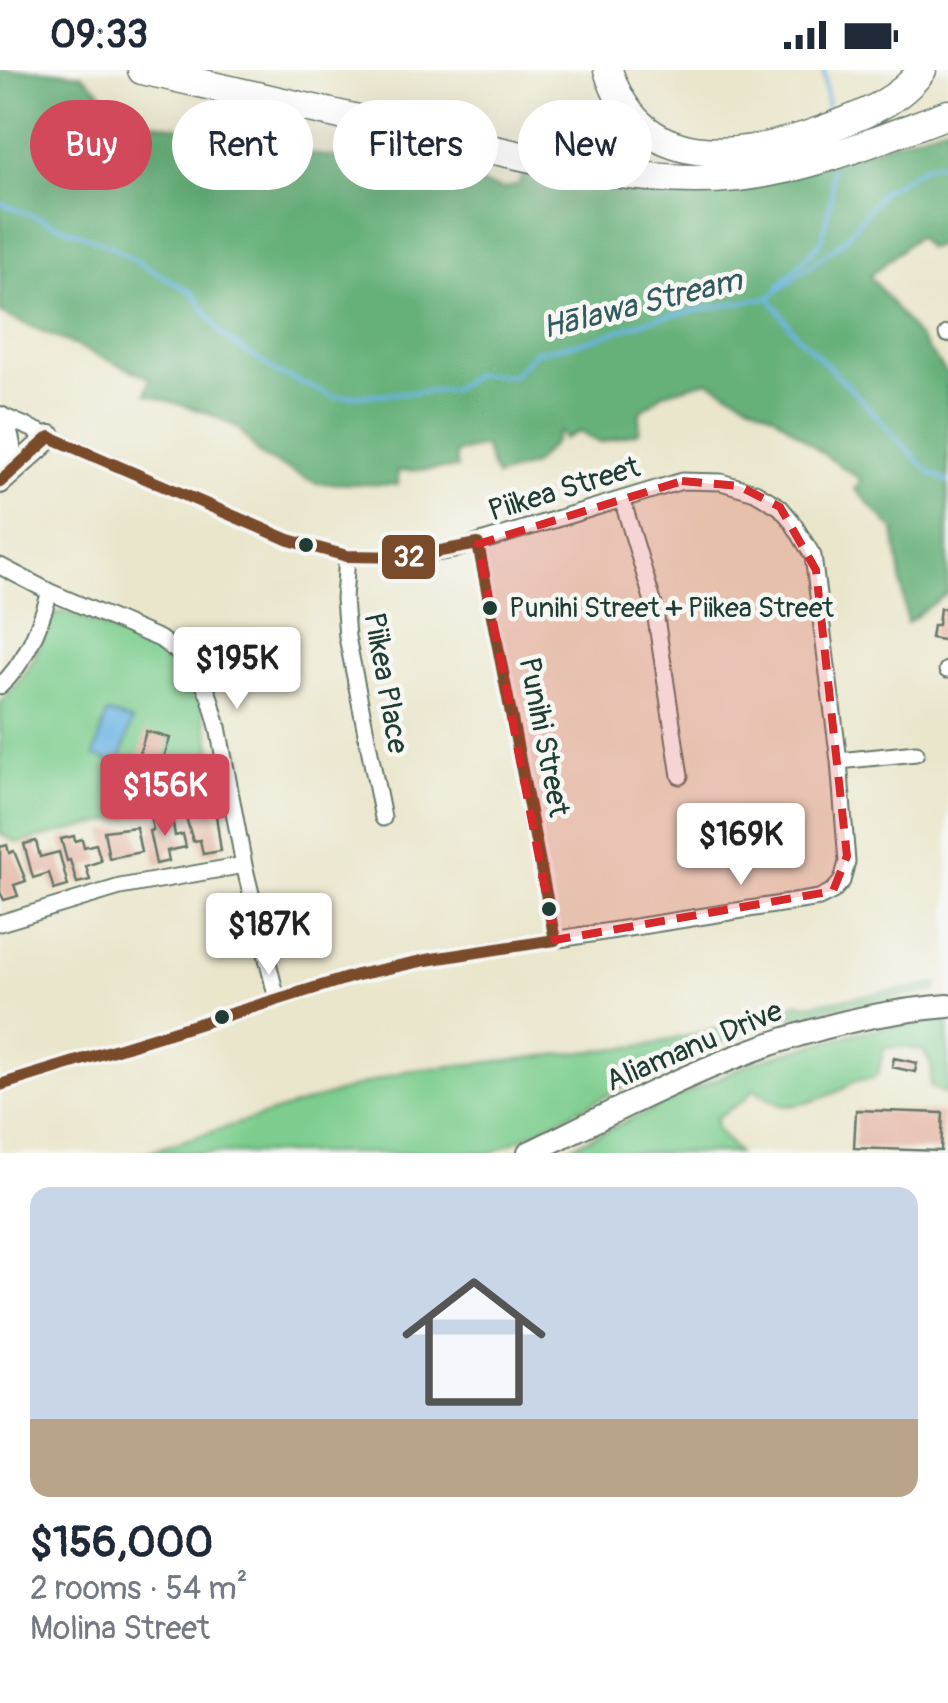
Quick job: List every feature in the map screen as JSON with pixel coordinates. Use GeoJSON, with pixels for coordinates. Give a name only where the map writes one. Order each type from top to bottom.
{"type":"FeatureCollection","features":[{"type":"Feature","properties":{"kind":"highway"},"geometry":{"type":"LineString","coordinates":[[142,70],[614,174],[716,179],[772,172],[889,101],[922,70]]}},
{"type":"Feature","properties":{"kind":"highway"},"geometry":{"type":"LineString","coordinates":[[608,70],[630,114],[654,136],[670,144],[708,152],[784,143],[808,149],[860,146],[948,114]]}},
{"type":"Feature","properties":{"kind":"street","name":"Piikea Street"},"geometry":{"type":"LineString","coordinates":[[0,416],[289,540],[347,556],[408,557],[478,544],[682,481],[721,482],[756,492],[792,520],[807,543],[816,570],[839,761],[847,868],[842,881],[819,898],[357,975],[0,1085]]}},
{"type":"Feature","properties":{"kind":"street"},"geometry":{"type":"LineString","coordinates":[[0,416],[9,440],[5,478]]}},
{"type":"Feature","properties":{"kind":"street"},"geometry":{"type":"LineString","coordinates":[[5,478],[50,437]]}},
{"type":"Feature","properties":{"kind":"street"},"geometry":{"type":"LineString","coordinates":[[622,499],[654,604],[680,776]]}},
{"type":"Feature","properties":{"kind":"street","name":"Punihi Street"},"geometry":{"type":"LineString","coordinates":[[478,544],[555,940]]}},
{"type":"Feature","properties":{"kind":"street","name":"Piikea Place"},"geometry":{"type":"LineString","coordinates":[[347,556],[347,638],[383,818]]}},
{"type":"Feature","properties":{"kind":"street"},"geometry":{"type":"LineString","coordinates":[[0,566],[50,592],[160,638],[202,680],[218,727],[244,865],[277,999]]}},
{"type":"Feature","properties":{"kind":"street"},"geometry":{"type":"LineString","coordinates":[[0,686],[15,672],[50,592]]}},
{"type":"Feature","properties":{"kind":"street"},"geometry":{"type":"LineString","coordinates":[[839,761],[916,753]]}},
{"type":"Feature","properties":{"kind":"street"},"geometry":{"type":"LineString","coordinates":[[0,923],[120,887],[244,865]]}},
{"type":"Feature","properties":{"kind":"street","name":"Aliamanu Drive"},"geometry":{"type":"LineString","coordinates":[[529,1153],[719,1062],[774,1041],[850,1020],[948,1006]]}},
{"type":"Feature","properties":{"kind":"highlighted area"},"geometry":{"type":"Polygon","coordinates":[[[682,481],[739,486],[780,507],[816,570],[847,856],[833,891],[555,940],[478,544],[682,481]]]}},
{"type":"Feature","properties":{"kind":"green space"},"geometry":{"type":"Polygon","coordinates":[[[0,70],[81,74],[110,100],[30,100],[30,190],[152,190],[152,122],[172,126],[172,190],[313,190],[313,154],[333,157],[333,190],[498,190],[518,185],[518,190],[686,194],[747,188],[948,125],[948,243],[927,248],[917,236],[870,276],[948,375],[948,593],[907,623],[894,530],[855,489],[861,480],[776,416],[708,381],[664,393],[640,412],[639,432],[599,443],[579,432],[563,439],[561,432],[533,465],[496,477],[484,446],[455,453],[457,468],[398,471],[398,485],[316,483],[261,456],[238,428],[205,412],[146,394],[150,378],[0,313],[0,70]]]}},
{"type":"Feature","properties":{"kind":"green space"},"geometry":{"type":"Polygon","coordinates":[[[64,611],[154,651],[186,678],[204,715],[219,795],[18,843],[0,834],[0,703],[25,673],[53,616],[64,611]]]}},
{"type":"Feature","properties":{"kind":"green space"},"geometry":{"type":"Polygon","coordinates":[[[937,984],[936,991],[772,1021],[672,1063],[492,1153],[144,1153],[406,1071],[649,1045],[721,1028],[799,1003],[937,984]]]}},
{"type":"Feature","properties":{"kind":"green space"},"geometry":{"type":"Polygon","coordinates":[[[948,1018],[948,1094],[930,1087],[932,1066],[924,1051],[884,1048],[878,1074],[812,1101],[781,1105],[754,1089],[716,1118],[717,1129],[738,1153],[558,1153],[753,1062],[859,1032],[948,1018]]]}},
{"type":"Feature","properties":{"kind":"water"},"geometry":{"type":"Polygon","coordinates":[[[107,713],[132,721],[119,764],[94,756],[107,713]]]}},
{"type":"Feature","properties":{"kind":"building"},"geometry":{"type":"Polygon","coordinates":[[[940,608],[948,609],[948,641],[931,638],[940,608]]]}},
{"type":"Feature","properties":{"kind":"building"},"geometry":{"type":"Polygon","coordinates":[[[146,731],[170,738],[154,790],[142,786],[139,796],[121,801],[117,787],[131,784],[146,731]]]}},
{"type":"Feature","properties":{"kind":"building"},"geometry":{"type":"Polygon","coordinates":[[[215,808],[221,851],[203,854],[200,840],[193,841],[185,814],[215,808]]]}},
{"type":"Feature","properties":{"kind":"building"},"geometry":{"type":"Polygon","coordinates":[[[172,817],[175,836],[183,834],[186,847],[167,851],[169,861],[156,864],[149,831],[153,830],[151,820],[172,817]]]}},
{"type":"Feature","properties":{"kind":"building"},"geometry":{"type":"Polygon","coordinates":[[[136,827],[141,852],[109,858],[104,831],[136,827]]]}},
{"type":"Feature","properties":{"kind":"building"},"geometry":{"type":"Polygon","coordinates":[[[74,836],[75,841],[82,839],[84,847],[96,844],[101,861],[86,866],[90,880],[77,883],[61,839],[74,836]]]}},
{"type":"Feature","properties":{"kind":"building"},"geometry":{"type":"Polygon","coordinates":[[[36,841],[40,857],[59,852],[68,886],[54,890],[49,873],[33,878],[24,844],[36,841]]]}},
{"type":"Feature","properties":{"kind":"building"},"geometry":{"type":"Polygon","coordinates":[[[7,845],[9,853],[14,851],[26,881],[14,885],[18,896],[4,900],[0,892],[0,847],[7,845]]]}},
{"type":"Feature","properties":{"kind":"building"},"geometry":{"type":"Polygon","coordinates":[[[894,1058],[917,1063],[915,1072],[892,1067],[894,1058]]]}},
{"type":"Feature","properties":{"kind":"building"},"geometry":{"type":"Polygon","coordinates":[[[856,1110],[943,1113],[941,1151],[854,1148],[856,1110]]]}},
{"type":"Feature","properties":{"kind":"waterway"},"geometry":{"type":"LineString","coordinates":[[824,70],[828,115]]}},
{"type":"Feature","properties":{"kind":"waterway","name":"Hālawa Stream"},"geometry":{"type":"LineString","coordinates":[[0,203],[106,244],[193,293],[223,336],[278,373],[335,397],[452,390],[475,374],[512,376],[535,352],[587,341],[656,318],[769,297],[843,241],[883,191],[926,165],[948,162]]}},
{"type":"Feature","properties":{"kind":"waterway"},"geometry":{"type":"LineString","coordinates":[[779,286],[822,241],[832,192],[831,169]]}},
{"type":"Feature","properties":{"kind":"waterway"},"geometry":{"type":"LineString","coordinates":[[769,297],[794,332],[928,471],[948,482]]}},
{"type":"Feature","properties":{"kind":"transit line","name":"32"},"geometry":{"type":"LineString","coordinates":[[0,482],[50,437],[289,540],[347,556],[408,557],[478,544],[555,940],[357,975],[0,1085]]}},
{"type":"Feature","properties":{"kind":"place","name":"Punihi Street + Piikea Street"},"geometry":{"type":"Point","coordinates":[490,608]}}]}
